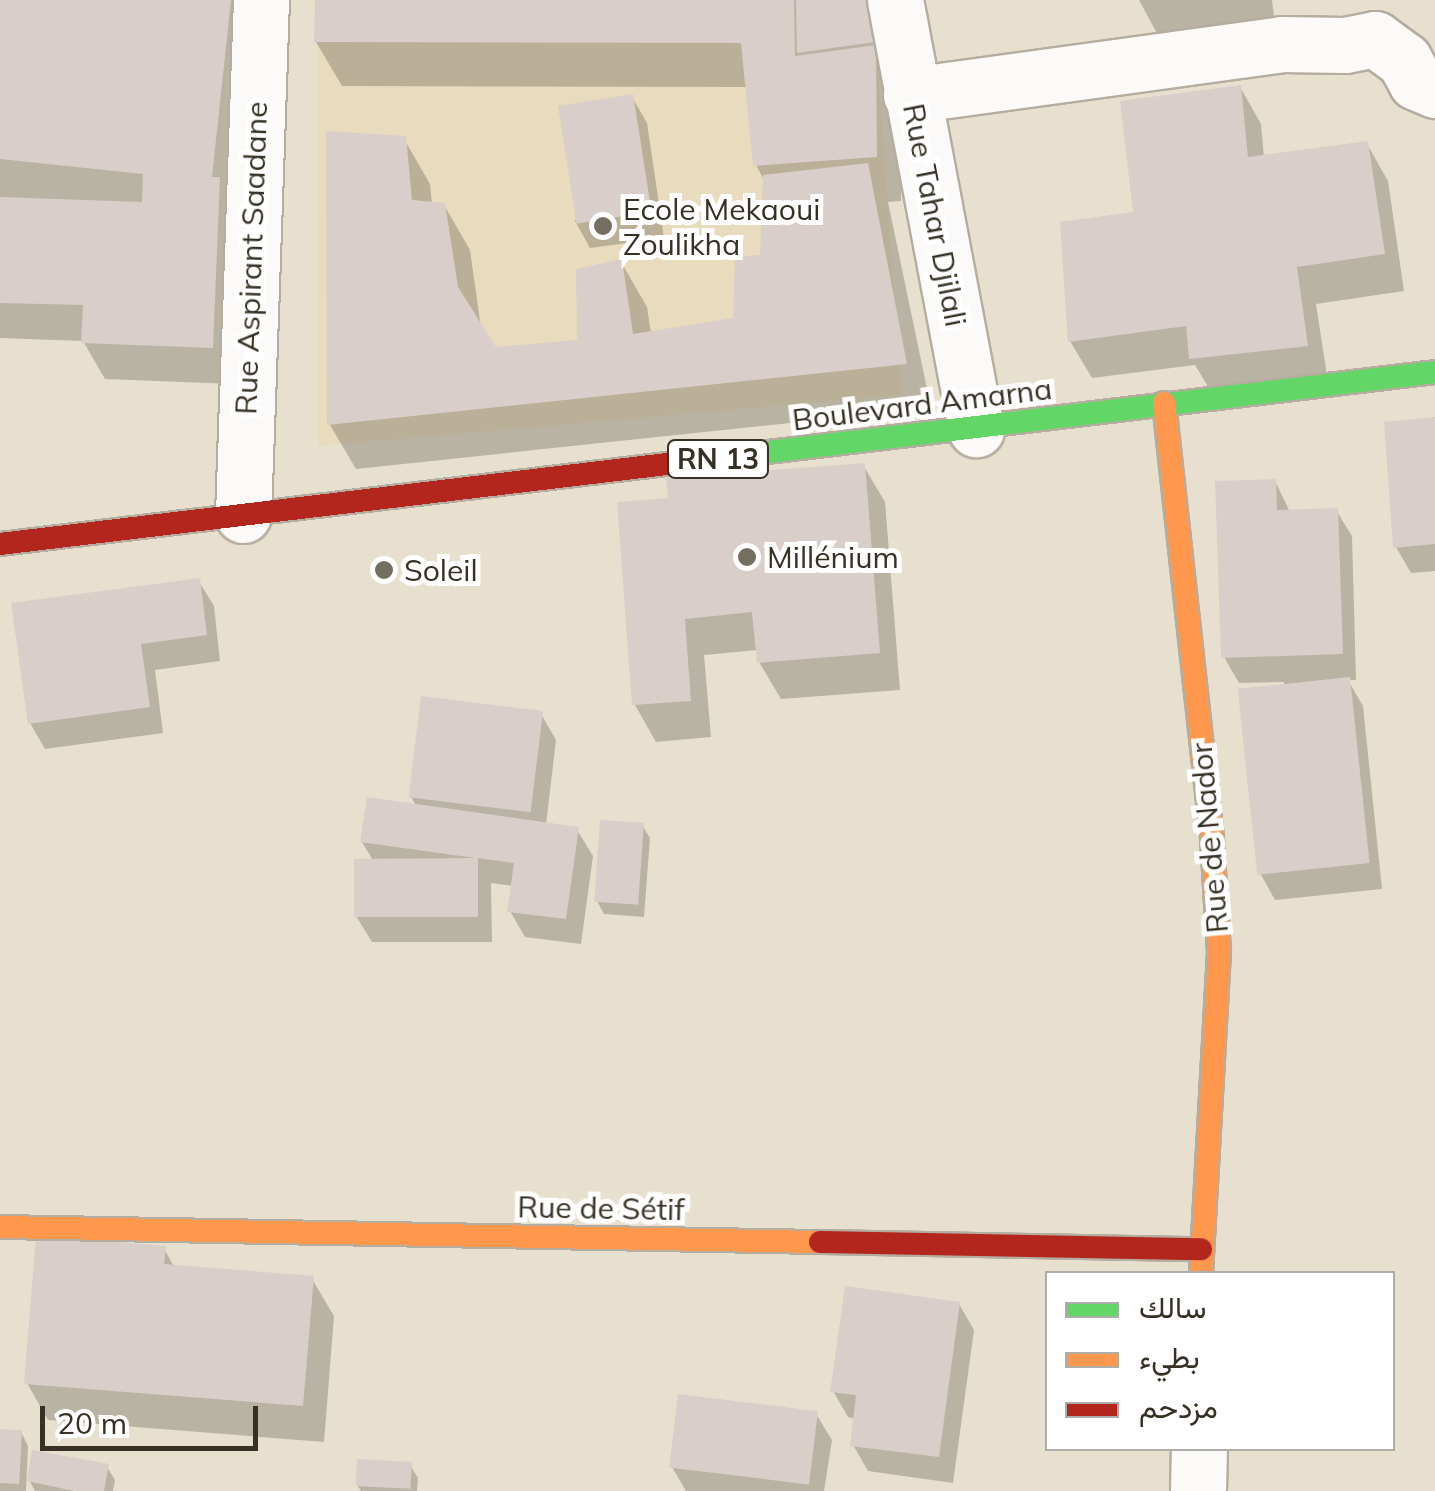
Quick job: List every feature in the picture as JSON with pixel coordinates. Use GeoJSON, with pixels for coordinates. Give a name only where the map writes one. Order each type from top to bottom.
{"type":"FeatureCollection","features":[{"type":"Feature","properties":{"kind":"street","name":"Rue Aspirant Saadane"},"geometry":{"type":"LineString","coordinates":[[243,516],[261,0]]}},
{"type":"Feature","properties":{"kind":"street","name":"Rue Tahar Djilali"},"geometry":{"type":"LineString","coordinates":[[895,0],[976,429]]}},
{"type":"Feature","properties":{"kind":"street"},"geometry":{"type":"LineString","coordinates":[[911,95],[1291,22],[1346,45],[1375,40],[1404,60],[1416,82],[1435,90]]}},
{"type":"Feature","properties":{"kind":"street","name":"Boulevard Amarna"},"geometry":{"type":"LineString","coordinates":[[0,544],[1435,372]]}},
{"type":"Feature","properties":{"kind":"street","name":"Rue de Nador"},"geometry":{"type":"LineString","coordinates":[[1164,403],[1212,838],[1219,952],[1200,1271]]}},
{"type":"Feature","properties":{"kind":"street","name":"Rue de Sétif"},"geometry":{"type":"LineString","coordinates":[[0,1227],[1201,1249]]}},
{"type":"Feature","properties":{"kind":"street"},"geometry":{"type":"LineString","coordinates":[[1198,1451],[1198,1491]]}},
{"type":"Feature","properties":{"kind":"shaded area","name":"Ecole Mekaoui Zoulikha"},"geometry":{"type":"Polygon","coordinates":[[[317,0],[794,0],[795,56],[876,45],[901,395],[318,446],[317,0]]]}},
{"type":"Feature","properties":{"kind":"building"},"geometry":{"type":"Polygon","coordinates":[[[0,0],[231,0],[212,177],[220,177],[213,348],[81,343],[83,305],[0,303],[0,197],[142,202],[143,174],[0,159],[0,0]]]}},
{"type":"Feature","properties":{"kind":"building"},"geometry":{"type":"Polygon","coordinates":[[[315,0],[794,0],[795,56],[876,45],[877,157],[753,166],[741,43],[314,42],[315,0]]]}},
{"type":"Feature","properties":{"kind":"building"},"geometry":{"type":"Polygon","coordinates":[[[796,0],[874,0],[875,42],[797,53],[796,0]]]}},
{"type":"Feature","properties":{"kind":"building"},"geometry":{"type":"Polygon","coordinates":[[[1241,85],[1248,157],[1368,141],[1385,254],[1297,267],[1308,346],[1189,359],[1186,326],[1068,342],[1060,222],[1133,212],[1120,101],[1241,85]]]}},
{"type":"Feature","properties":{"kind":"building"},"geometry":{"type":"Polygon","coordinates":[[[633,94],[652,212],[577,223],[558,106],[633,94]]]}},
{"type":"Feature","properties":{"kind":"building"},"geometry":{"type":"Polygon","coordinates":[[[326,131],[406,136],[412,200],[445,203],[458,287],[496,347],[577,340],[576,269],[622,259],[633,334],[733,318],[735,257],[760,255],[763,175],[868,163],[907,364],[327,425],[326,131]]]}},
{"type":"Feature","properties":{"kind":"building"},"geometry":{"type":"Polygon","coordinates":[[[1435,417],[1435,544],[1393,548],[1384,422],[1435,417]]]}},
{"type":"Feature","properties":{"kind":"building","name":"Millénium"},"geometry":{"type":"Polygon","coordinates":[[[865,463],[880,653],[757,663],[752,612],[685,619],[691,701],[632,705],[617,502],[668,498],[666,478],[865,463]]]}},
{"type":"Feature","properties":{"kind":"building"},"geometry":{"type":"Polygon","coordinates":[[[1276,479],[1277,510],[1338,508],[1343,654],[1221,658],[1215,481],[1276,479]]]}},
{"type":"Feature","properties":{"kind":"building"},"geometry":{"type":"Polygon","coordinates":[[[200,578],[207,635],[141,644],[150,707],[28,724],[11,603],[200,578]]]}},
{"type":"Feature","properties":{"kind":"building"},"geometry":{"type":"Polygon","coordinates":[[[1350,677],[1370,863],[1257,875],[1238,689],[1350,677]]]}},
{"type":"Feature","properties":{"kind":"building"},"geometry":{"type":"Polygon","coordinates":[[[421,696],[543,711],[531,812],[409,797],[421,696]]]}},
{"type":"Feature","properties":{"kind":"building"},"geometry":{"type":"Polygon","coordinates":[[[367,797],[579,827],[566,919],[507,912],[514,863],[478,858],[478,917],[354,917],[354,859],[475,858],[360,842],[367,797]]]}},
{"type":"Feature","properties":{"kind":"building"},"geometry":{"type":"Polygon","coordinates":[[[600,820],[644,823],[638,905],[594,902],[600,820]]]}},
{"type":"Feature","properties":{"kind":"building"},"geometry":{"type":"Polygon","coordinates":[[[36,1235],[166,1246],[164,1264],[314,1276],[303,1406],[24,1384],[36,1235]]]}},
{"type":"Feature","properties":{"kind":"building"},"geometry":{"type":"Polygon","coordinates":[[[845,1286],[960,1302],[939,1457],[850,1446],[856,1395],[830,1392],[845,1286]]]}},
{"type":"Feature","properties":{"kind":"building"},"geometry":{"type":"Polygon","coordinates":[[[678,1394],[818,1411],[809,1485],[669,1467],[678,1394]]]}},
{"type":"Feature","properties":{"kind":"building"},"geometry":{"type":"Polygon","coordinates":[[[0,1429],[22,1430],[19,1484],[0,1483],[0,1429]]]}},
{"type":"Feature","properties":{"kind":"building"},"geometry":{"type":"Polygon","coordinates":[[[32,1450],[109,1464],[104,1491],[74,1491],[27,1481],[32,1450]]]}},
{"type":"Feature","properties":{"kind":"building"},"geometry":{"type":"Polygon","coordinates":[[[357,1459],[412,1462],[411,1489],[356,1486],[357,1459]]]}},
{"type":"Feature","properties":{"kind":"traffic: fast"},"geometry":{"type":"LineString","coordinates":[[684,462],[1435,372]]}},
{"type":"Feature","properties":{"kind":"traffic: slow"},"geometry":{"type":"LineString","coordinates":[[1164,403],[1212,838],[1219,952],[1201,1271]]}},
{"type":"Feature","properties":{"kind":"traffic: slow"},"geometry":{"type":"LineString","coordinates":[[0,1227],[820,1242]]}},
{"type":"Feature","properties":{"kind":"traffic: jam"},"geometry":{"type":"LineString","coordinates":[[0,544],[684,462]]}},
{"type":"Feature","properties":{"kind":"traffic: jam"},"geometry":{"type":"LineString","coordinates":[[820,1242],[1201,1249]]}},
{"type":"Feature","properties":{"kind":"place","name":"Ecole Mekaoui Zoulikha"},"geometry":{"type":"Point","coordinates":[603,226]}},
{"type":"Feature","properties":{"kind":"place","name":"Millénium"},"geometry":{"type":"Point","coordinates":[747,557]}},
{"type":"Feature","properties":{"kind":"place","name":"Soleil"},"geometry":{"type":"Point","coordinates":[384,570]}}]}
